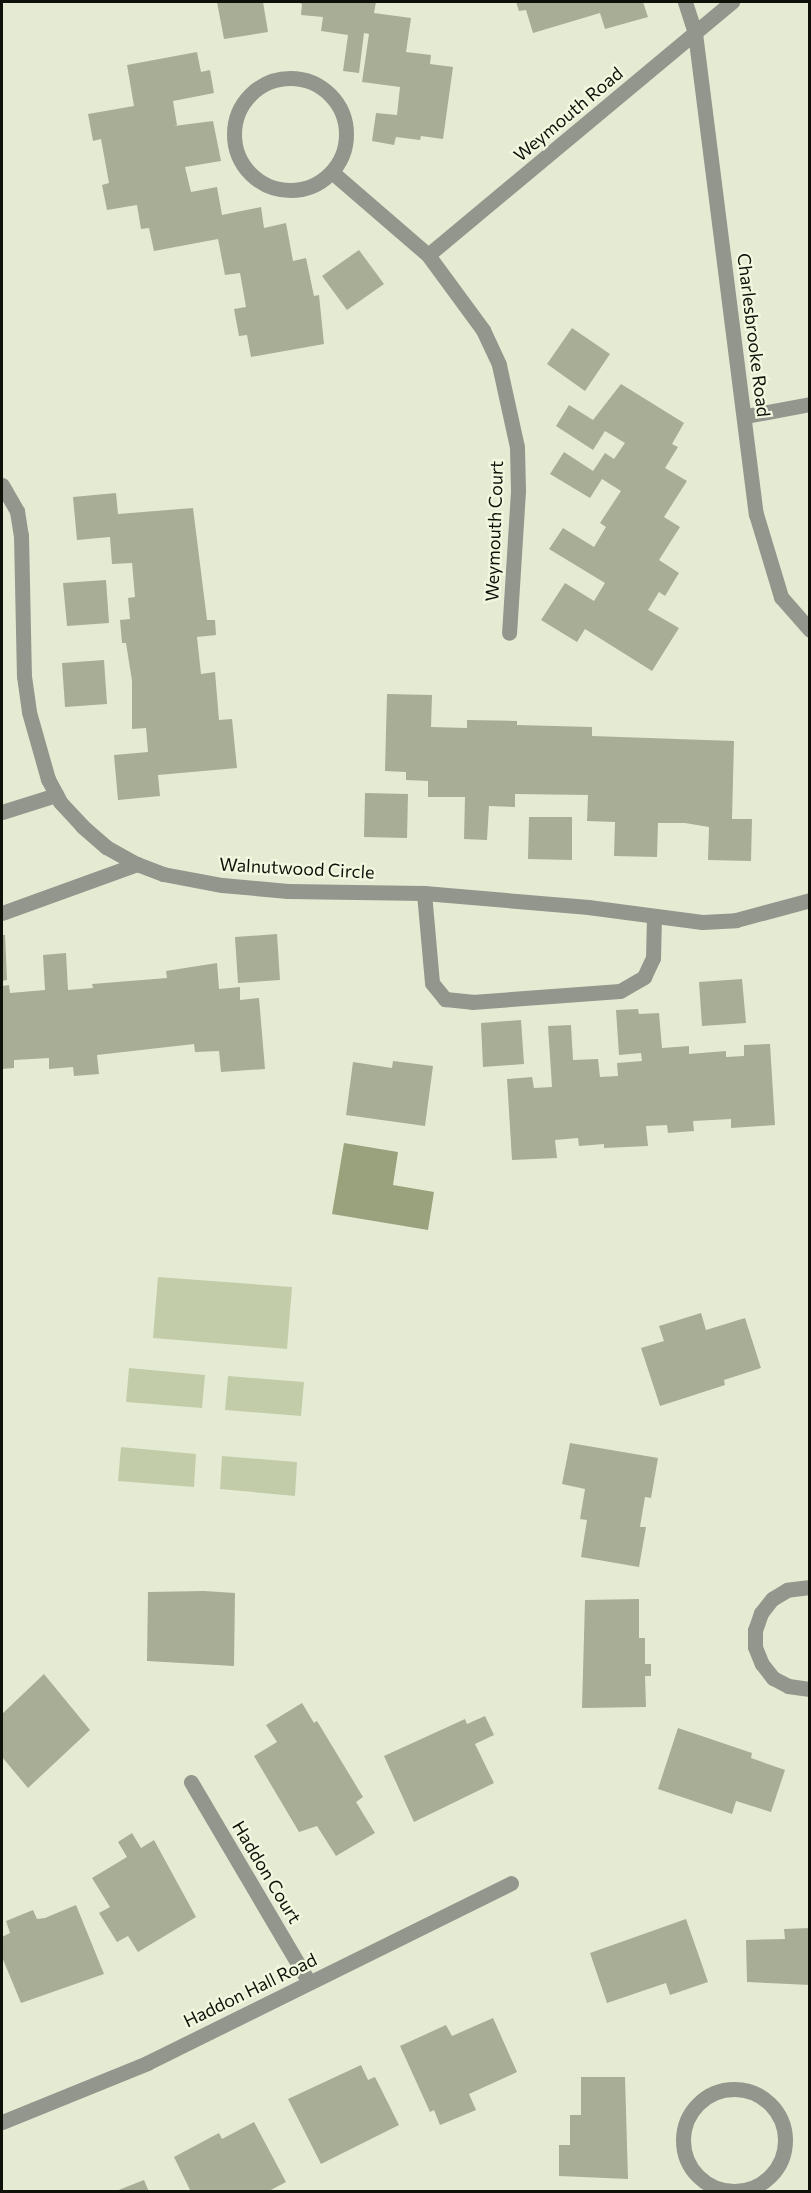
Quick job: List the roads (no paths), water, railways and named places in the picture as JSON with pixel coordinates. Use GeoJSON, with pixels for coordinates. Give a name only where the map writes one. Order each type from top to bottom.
{"type":"FeatureCollection","features":[{"type":"Feature","properties":{"kind":"street"},"geometry":{"type":"LineString","coordinates":[[685,2],[695,33]]}},
{"type":"Feature","properties":{"kind":"street","name":"Weymouth Road"},"geometry":{"type":"LineString","coordinates":[[428,255],[732,2]]}},
{"type":"Feature","properties":{"kind":"street","name":"Charlesbrooke Road"},"geometry":{"type":"LineString","coordinates":[[695,33],[746,416],[756,514],[781,597],[810,630]]}},
{"type":"Feature","properties":{"kind":"street"},"geometry":{"type":"LineString","coordinates":[[292,76],[323,86],[343,111],[347,144],[333,172],[305,189],[273,189],[246,170],[233,140],[239,109],[261,85],[292,76]]}},
{"type":"Feature","properties":{"kind":"street","name":"Weymouth Court"},"geometry":{"type":"LineString","coordinates":[[333,172],[428,255],[483,330],[511,406],[518,491],[509,633]]}},
{"type":"Feature","properties":{"kind":"street"},"geometry":{"type":"LineString","coordinates":[[746,416],[810,404]]}},
{"type":"Feature","properties":{"kind":"street","name":"Walnutwood Circle"},"geometry":{"type":"LineString","coordinates":[[2,485],[17,511],[21,535],[29,712],[37,748],[56,795],[106,847],[137,864],[163,874],[222,885],[288,891],[424,893],[588,907],[654,918],[736,921],[810,900]]}},
{"type":"Feature","properties":{"kind":"street"},"geometry":{"type":"LineString","coordinates":[[2,812],[56,795]]}},
{"type":"Feature","properties":{"kind":"street"},"geometry":{"type":"LineString","coordinates":[[2,913],[137,864]]}},
{"type":"Feature","properties":{"kind":"street"},"geometry":{"type":"LineString","coordinates":[[424,893],[432,983],[445,999],[463,1001],[620,990],[644,977],[653,958],[654,918]]}},
{"type":"Feature","properties":{"kind":"street"},"geometry":{"type":"LineString","coordinates":[[810,1587],[787,1590],[772,1599],[761,1613],[755,1647],[762,1664],[773,1678],[788,1686],[810,1689]]}},
{"type":"Feature","properties":{"kind":"street","name":"Haddon Court"},"geometry":{"type":"LineString","coordinates":[[191,1782],[309,1982]]}},
{"type":"Feature","properties":{"kind":"street","name":"Haddon Hall Road"},"geometry":{"type":"LineString","coordinates":[[2,2122],[96,2086],[511,1883]]}},
{"type":"Feature","properties":{"kind":"street"},"geometry":{"type":"LineString","coordinates":[[731,2088],[748,2090],[775,2108],[785,2139],[768,2186],[742,2190],[716,2188],[689,2166],[683,2149],[683,2132],[688,2115],[699,2101],[714,2091],[731,2088]]}}]}
